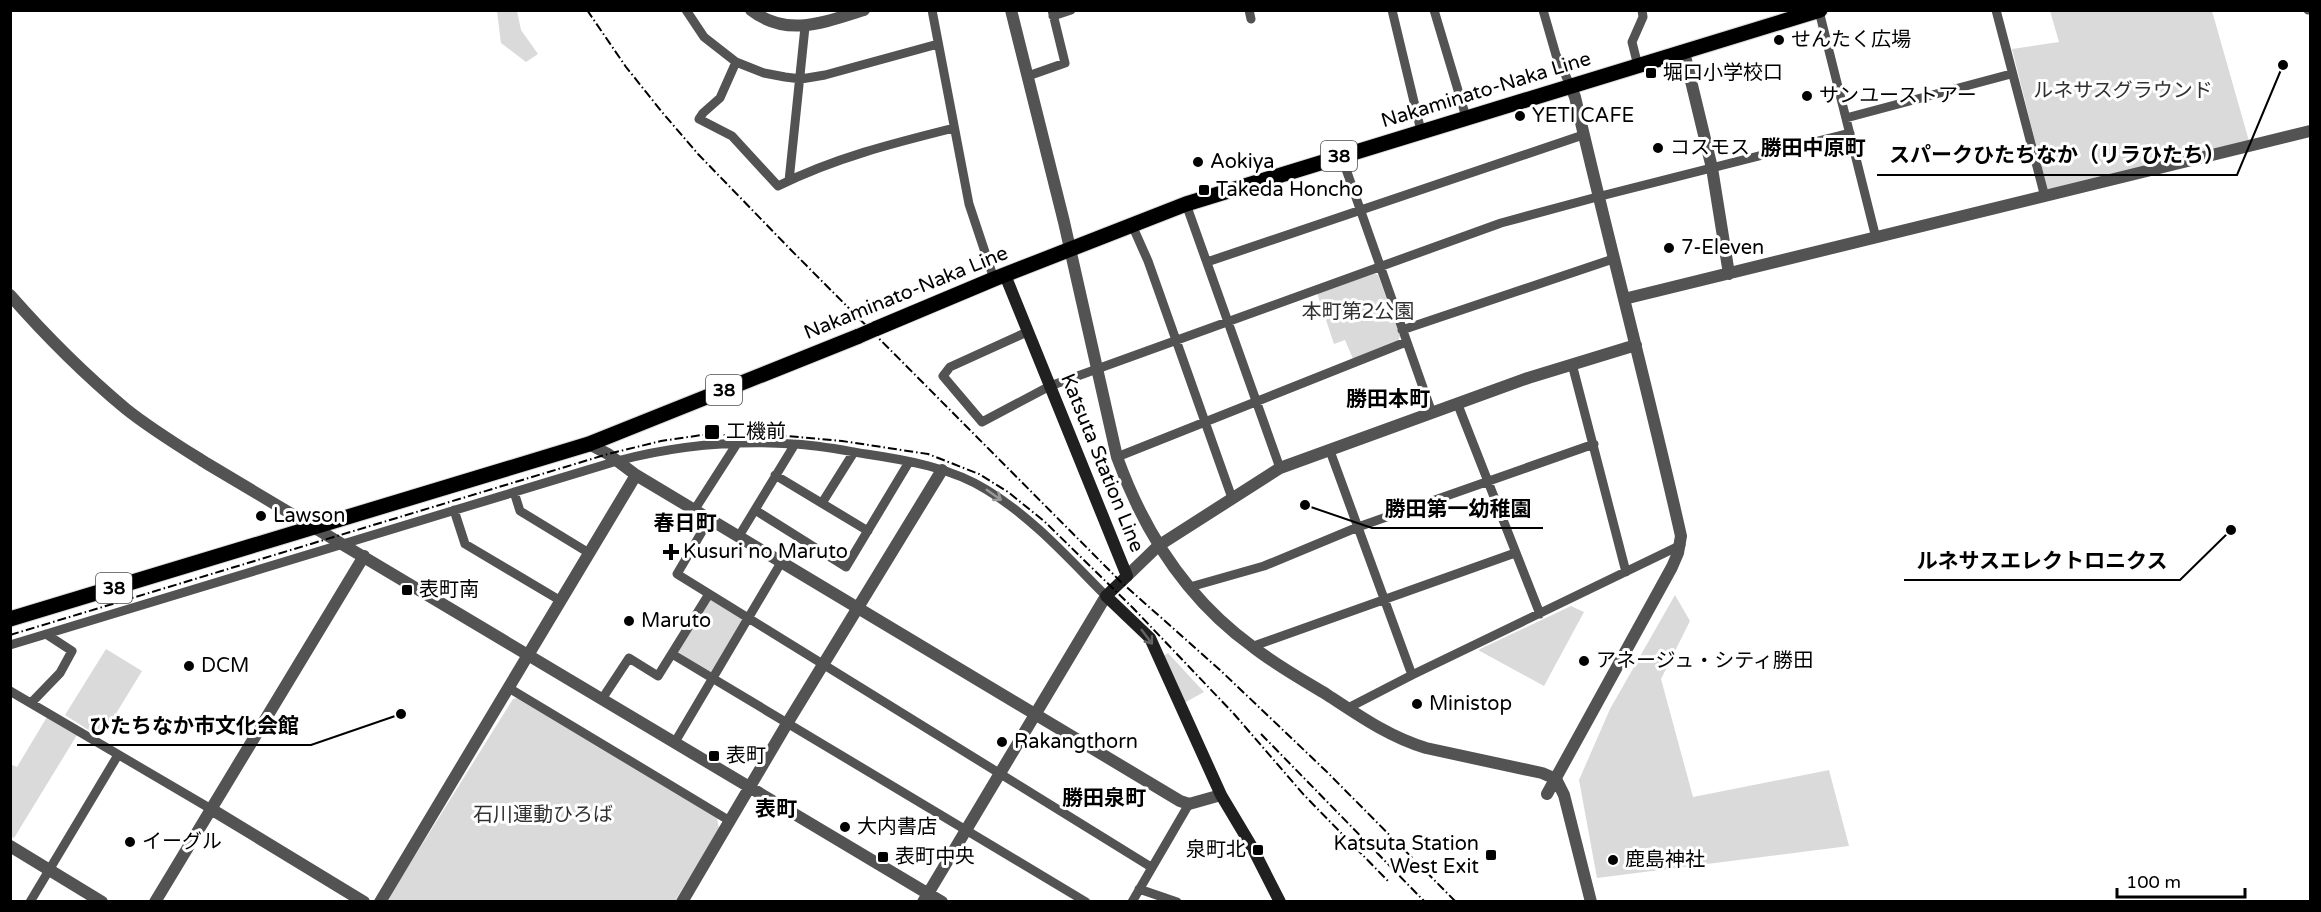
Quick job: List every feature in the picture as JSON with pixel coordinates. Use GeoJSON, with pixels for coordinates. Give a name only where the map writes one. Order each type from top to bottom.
{"type":"FeatureCollection","features":[{"type":"Feature","properties":{"kind":"main road","name":"Nakaminato-Naka Line"},"geometry":{"type":"LineString","coordinates":[[10,619],[590,444],[1186,204],[1820,11]]}},
{"type":"Feature","properties":{"kind":"main road","name":"Katsuta Station Line"},"geometry":{"type":"LineString","coordinates":[[1000,277],[1028,332],[1127,576],[1106,596]]}},
{"type":"Feature","properties":{"kind":"main road"},"geometry":{"type":"LineString","coordinates":[[1106,596],[1150,638],[1221,795],[1252,847],[1280,902]]}},
{"type":"Feature","properties":{"kind":"street"},"geometry":{"type":"LineString","coordinates":[[686,10],[704,38],[736,63],[764,73],[801,79],[825,75],[938,44]]}},
{"type":"Feature","properties":{"kind":"street"},"geometry":{"type":"LineString","coordinates":[[751,10],[768,21],[805,27],[864,10]]}},
{"type":"Feature","properties":{"kind":"street"},"geometry":{"type":"LineString","coordinates":[[932,10],[969,204],[1000,277]]}},
{"type":"Feature","properties":{"kind":"street"},"geometry":{"type":"LineString","coordinates":[[1011,10],[1071,249],[1117,457],[1129,489],[1158,546],[1216,616],[1251,647],[1384,731],[1409,743],[1542,773],[1556,779],[1564,795],[1591,902]]}},
{"type":"Feature","properties":{"kind":"street"},"geometry":{"type":"LineString","coordinates":[[1028,76],[1065,63],[1053,13],[1071,10]]}},
{"type":"Feature","properties":{"kind":"street"},"geometry":{"type":"LineString","coordinates":[[1392,10],[1421,131]]}},
{"type":"Feature","properties":{"kind":"street"},"geometry":{"type":"LineString","coordinates":[[1434,10],[1466,117]]}},
{"type":"Feature","properties":{"kind":"street"},"geometry":{"type":"LineString","coordinates":[[1543,10],[1556,55],[1571,87],[1681,536],[1681,545],[1672,567],[1547,794]]}},
{"type":"Feature","properties":{"kind":"street"},"geometry":{"type":"LineString","coordinates":[[1638,66],[1632,42],[1643,17],[1642,10]]}},
{"type":"Feature","properties":{"kind":"street"},"geometry":{"type":"LineString","coordinates":[[1996,10],[2045,197]]}},
{"type":"Feature","properties":{"kind":"street"},"geometry":{"type":"LineString","coordinates":[[1820,11],[1876,238]]}},
{"type":"Feature","properties":{"kind":"street"},"geometry":{"type":"LineString","coordinates":[[789,181],[805,27]]}},
{"type":"Feature","properties":{"kind":"street"},"geometry":{"type":"LineString","coordinates":[[1684,52],[1712,168],[1729,274]]}},
{"type":"Feature","properties":{"kind":"street"},"geometry":{"type":"LineString","coordinates":[[736,63],[720,98],[699,119],[732,136],[778,186],[839,160],[885,145],[954,129]]}},
{"type":"Feature","properties":{"kind":"street"},"geometry":{"type":"LineString","coordinates":[[1846,118],[2011,74]]}},
{"type":"Feature","properties":{"kind":"street"},"geometry":{"type":"LineString","coordinates":[[1624,299],[2310,130]]}},
{"type":"Feature","properties":{"kind":"street"},"geometry":{"type":"LineString","coordinates":[[1028,332],[950,367],[943,376],[981,422],[1050,386],[1097,371],[1228,321],[1501,223],[1597,196],[1850,134]]}},
{"type":"Feature","properties":{"kind":"street"},"geometry":{"type":"LineString","coordinates":[[1207,262],[1583,135]]}},
{"type":"Feature","properties":{"kind":"street"},"geometry":{"type":"LineString","coordinates":[[1341,156],[1358,210],[1432,413]]}},
{"type":"Feature","properties":{"kind":"street"},"geometry":{"type":"LineString","coordinates":[[1186,204],[1280,468]]}},
{"type":"Feature","properties":{"kind":"street"},"geometry":{"type":"LineString","coordinates":[[1132,225],[1148,261],[1232,498]]}},
{"type":"Feature","properties":{"kind":"street"},"geometry":{"type":"LineString","coordinates":[[1402,330],[1613,259]]}},
{"type":"Feature","properties":{"kind":"street"},"geometry":{"type":"LineString","coordinates":[[10,296],[42,332],[126,409],[206,463],[750,786],[925,897],[942,902]]}},
{"type":"Feature","properties":{"kind":"street"},"geometry":{"type":"LineString","coordinates":[[1117,457],[1406,342]]}},
{"type":"Feature","properties":{"kind":"street"},"geometry":{"type":"LineString","coordinates":[[1127,576],[1158,546],[1280,468],[1572,364],[1636,345]]}},
{"type":"Feature","properties":{"kind":"street"},"geometry":{"type":"LineString","coordinates":[[1572,364],[1626,572]]}},
{"type":"Feature","properties":{"kind":"street"},"geometry":{"type":"LineString","coordinates":[[1458,405],[1540,614]]}},
{"type":"Feature","properties":{"kind":"street"},"geometry":{"type":"LineString","coordinates":[[695,509],[738,442]]}},
{"type":"Feature","properties":{"kind":"street"},"geometry":{"type":"LineString","coordinates":[[10,645],[617,461],[650,453],[738,442],[795,444],[854,452],[942,470],[987,490],[1019,513],[1045,534],[1106,596],[925,897]]}},
{"type":"Feature","properties":{"kind":"street"},"geometry":{"type":"LineString","coordinates":[[590,444],[636,475],[1180,801],[1189,804],[1221,795]]}},
{"type":"Feature","properties":{"kind":"street"},"geometry":{"type":"LineString","coordinates":[[739,536],[795,444]]}},
{"type":"Feature","properties":{"kind":"street"},"geometry":{"type":"LineString","coordinates":[[1190,587],[1264,566],[1358,527],[1594,444]]}},
{"type":"Feature","properties":{"kind":"street"},"geometry":{"type":"LineString","coordinates":[[1330,451],[1386,598],[1412,675]]}},
{"type":"Feature","properties":{"kind":"street"},"geometry":{"type":"LineString","coordinates":[[822,503],[854,452]]}},
{"type":"Feature","properties":{"kind":"street"},"geometry":{"type":"LineString","coordinates":[[755,510],[846,567],[909,462]]}},
{"type":"Feature","properties":{"kind":"street"},"geometry":{"type":"LineString","coordinates":[[682,902],[788,722],[942,470]]}},
{"type":"Feature","properties":{"kind":"street"},"geometry":{"type":"LineString","coordinates":[[380,902],[636,475]]}},
{"type":"Feature","properties":{"kind":"street"},"geometry":{"type":"LineString","coordinates":[[775,475],[867,531]]}},
{"type":"Feature","properties":{"kind":"street"},"geometry":{"type":"LineString","coordinates":[[514,492],[520,511],[589,553]]}},
{"type":"Feature","properties":{"kind":"street"},"geometry":{"type":"LineString","coordinates":[[454,510],[465,544],[561,601]]}},
{"type":"Feature","properties":{"kind":"street"},"geometry":{"type":"LineString","coordinates":[[710,518],[676,574],[1151,867]]}},
{"type":"Feature","properties":{"kind":"street"},"geometry":{"type":"LineString","coordinates":[[1348,708],[1681,545]]}},
{"type":"Feature","properties":{"kind":"street"},"geometry":{"type":"LineString","coordinates":[[1251,647],[1515,553]]}},
{"type":"Feature","properties":{"kind":"street"},"geometry":{"type":"LineString","coordinates":[[155,902],[364,556]]}},
{"type":"Feature","properties":{"kind":"street"},"geometry":{"type":"LineString","coordinates":[[675,742],[782,561]]}},
{"type":"Feature","properties":{"kind":"street"},"geometry":{"type":"LineString","coordinates":[[602,699],[629,658],[658,676],[709,594]]}},
{"type":"Feature","properties":{"kind":"street"},"geometry":{"type":"LineString","coordinates":[[31,703],[60,673],[72,651],[46,634]]}},
{"type":"Feature","properties":{"kind":"street"},"geometry":{"type":"LineString","coordinates":[[672,654],[1086,902]]}},
{"type":"Feature","properties":{"kind":"street"},"geometry":{"type":"LineString","coordinates":[[509,688],[730,820]]}},
{"type":"Feature","properties":{"kind":"street"},"geometry":{"type":"LineString","coordinates":[[10,691],[364,902]]}},
{"type":"Feature","properties":{"kind":"street"},"geometry":{"type":"LineString","coordinates":[[30,902],[118,755]]}},
{"type":"Feature","properties":{"kind":"street"},"geometry":{"type":"LineString","coordinates":[[1132,902],[1189,804]]}},
{"type":"Feature","properties":{"kind":"street"},"geometry":{"type":"LineString","coordinates":[[10,846],[102,902]]}},
{"type":"Feature","properties":{"kind":"street"},"geometry":{"type":"LineString","coordinates":[[1139,889],[1177,902]]}},
{"type":"Feature","properties":{"kind":"green space"},"geometry":{"type":"Polygon","coordinates":[[[497,11],[517,11],[521,30],[538,54],[526,62],[501,43],[497,11]]]}},
{"type":"Feature","properties":{"kind":"green space","name":"ルネサスグラウンド"},"geometry":{"type":"Polygon","coordinates":[[[2050,11],[2212,11],[2249,141],[2048,192],[2012,49],[2059,42],[2050,11]]]}},
{"type":"Feature","properties":{"kind":"green space","name":"本町第2公園"},"geometry":{"type":"Polygon","coordinates":[[[1375,273],[1378,275],[1400,336],[1397,343],[1353,359],[1345,340],[1334,344],[1317,293],[1375,273]]]}},
{"type":"Feature","properties":{"kind":"green space"},"geometry":{"type":"Polygon","coordinates":[[[709,594],[749,619],[713,678],[672,654],[709,594]]]}},
{"type":"Feature","properties":{"kind":"green space"},"geometry":{"type":"Polygon","coordinates":[[[1675,595],[1690,621],[1661,679],[1693,797],[1829,770],[1849,846],[1597,878],[1579,780],[1610,709],[1675,595]]]}},
{"type":"Feature","properties":{"kind":"green space"},"geometry":{"type":"Polygon","coordinates":[[[1571,606],[1584,612],[1544,686],[1478,650],[1571,606]]]}},
{"type":"Feature","properties":{"kind":"green space"},"geometry":{"type":"Polygon","coordinates":[[[106,649],[142,671],[101,738],[65,715],[106,649]]]}},
{"type":"Feature","properties":{"kind":"green space"},"geometry":{"type":"Polygon","coordinates":[[[1168,653],[1204,692],[1184,703],[1162,657],[1168,653]]]}},
{"type":"Feature","properties":{"kind":"green space","name":"石川運動ひろば"},"geometry":{"type":"Polygon","coordinates":[[[518,698],[717,818],[719,829],[675,901],[386,902],[513,699],[518,698]]]}},
{"type":"Feature","properties":{"kind":"green space"},"geometry":{"type":"Polygon","coordinates":[[[47,717],[77,735],[14,838],[10,836],[10,764],[17,767],[47,717]]]}},
{"type":"Feature","properties":{"kind":"railway"},"geometry":{"type":"LineString","coordinates":[[587,10],[626,67],[662,112],[698,154],[791,250],[1121,582],[1220,670],[1326,771],[1456,902]]}},
{"type":"Feature","properties":{"kind":"railway"},"geometry":{"type":"LineString","coordinates":[[10,635],[608,454],[661,441],[702,435],[777,435],[842,441],[928,454],[979,474],[1008,492],[1044,521],[1134,609],[1234,714],[1304,795],[1388,881]]}},
{"type":"Feature","properties":{"kind":"railway"},"geometry":{"type":"LineString","coordinates":[[1261,734],[1425,902]]}},
{"type":"Feature","properties":{"kind":"place","name":"せんたく広場"},"geometry":{"type":"Point","coordinates":[1779,40]}},
{"type":"Feature","properties":{"kind":"place","name":"スパークひたちなか（リラひたち）"},"geometry":{"type":"Point","coordinates":[2283,65]}},
{"type":"Feature","properties":{"kind":"place","name":"堀口小学校口"},"geometry":{"type":"Point","coordinates":[1651,73]}},
{"type":"Feature","properties":{"kind":"place","name":"サンユーストアー"},"geometry":{"type":"Point","coordinates":[1807,96]}},
{"type":"Feature","properties":{"kind":"place","name":"YETI CAFE"},"geometry":{"type":"Point","coordinates":[1520,116]}},
{"type":"Feature","properties":{"kind":"place","name":"コスモス"},"geometry":{"type":"Point","coordinates":[1658,148]}},
{"type":"Feature","properties":{"kind":"place","name":"Aokiya"},"geometry":{"type":"Point","coordinates":[1198,162]}},
{"type":"Feature","properties":{"kind":"place","name":"Takeda Honcho"},"geometry":{"type":"Point","coordinates":[1204,190]}},
{"type":"Feature","properties":{"kind":"place","name":"7-Eleven"},"geometry":{"type":"Point","coordinates":[1669,248]}},
{"type":"Feature","properties":{"kind":"place","name":"工機前"},"geometry":{"type":"Point","coordinates":[712,432]}},
{"type":"Feature","properties":{"kind":"place","name":"勝田第一幼稚園"},"geometry":{"type":"Point","coordinates":[1305,505]}},
{"type":"Feature","properties":{"kind":"place","name":"Lawson"},"geometry":{"type":"Point","coordinates":[261,516]}},
{"type":"Feature","properties":{"kind":"place","name":"ルネサスエレクトロニクス"},"geometry":{"type":"Point","coordinates":[2231,530]}},
{"type":"Feature","properties":{"kind":"place","name":"Kusuri no Maruto"},"geometry":{"type":"Point","coordinates":[671,552]}},
{"type":"Feature","properties":{"kind":"place","name":"表町南"},"geometry":{"type":"Point","coordinates":[407,590]}},
{"type":"Feature","properties":{"kind":"place","name":"Maruto"},"geometry":{"type":"Point","coordinates":[629,621]}},
{"type":"Feature","properties":{"kind":"place","name":"アネージュ・シティ勝田"},"geometry":{"type":"Point","coordinates":[1584,661]}},
{"type":"Feature","properties":{"kind":"place","name":"DCM"},"geometry":{"type":"Point","coordinates":[189,666]}},
{"type":"Feature","properties":{"kind":"place","name":"Ministop"},"geometry":{"type":"Point","coordinates":[1417,704]}},
{"type":"Feature","properties":{"kind":"place","name":"ひたちなか市文化会館"},"geometry":{"type":"Point","coordinates":[401,714]}},
{"type":"Feature","properties":{"kind":"place","name":"Rakangthorn"},"geometry":{"type":"Point","coordinates":[1002,742]}},
{"type":"Feature","properties":{"kind":"place","name":"表町"},"geometry":{"type":"Point","coordinates":[714,756]}},
{"type":"Feature","properties":{"kind":"place","name":"大内書店"},"geometry":{"type":"Point","coordinates":[845,827]}},
{"type":"Feature","properties":{"kind":"place","name":"イーグル"},"geometry":{"type":"Point","coordinates":[130,842]}},
{"type":"Feature","properties":{"kind":"place","name":"泉町北"},"geometry":{"type":"Point","coordinates":[1258,850]}},
{"type":"Feature","properties":{"kind":"place","name":"Katsuta Station West Exit"},"geometry":{"type":"Point","coordinates":[1491,855]}},
{"type":"Feature","properties":{"kind":"place","name":"表町中央"},"geometry":{"type":"Point","coordinates":[883,857]}},
{"type":"Feature","properties":{"kind":"place","name":"鹿島神社"},"geometry":{"type":"Point","coordinates":[1613,860]}},
{"type":"Feature","properties":{"kind":"district","name":"勝田中原町"},"geometry":{"type":"Point","coordinates":[1813,148]}},
{"type":"Feature","properties":{"kind":"district","name":"勝田本町"},"geometry":{"type":"Point","coordinates":[1388,399]}},
{"type":"Feature","properties":{"kind":"district","name":"春日町"},"geometry":{"type":"Point","coordinates":[685,523]}},
{"type":"Feature","properties":{"kind":"district","name":"勝田泉町"},"geometry":{"type":"Point","coordinates":[1104,798]}},
{"type":"Feature","properties":{"kind":"district","name":"表町"},"geometry":{"type":"Point","coordinates":[776,809]}}]}
